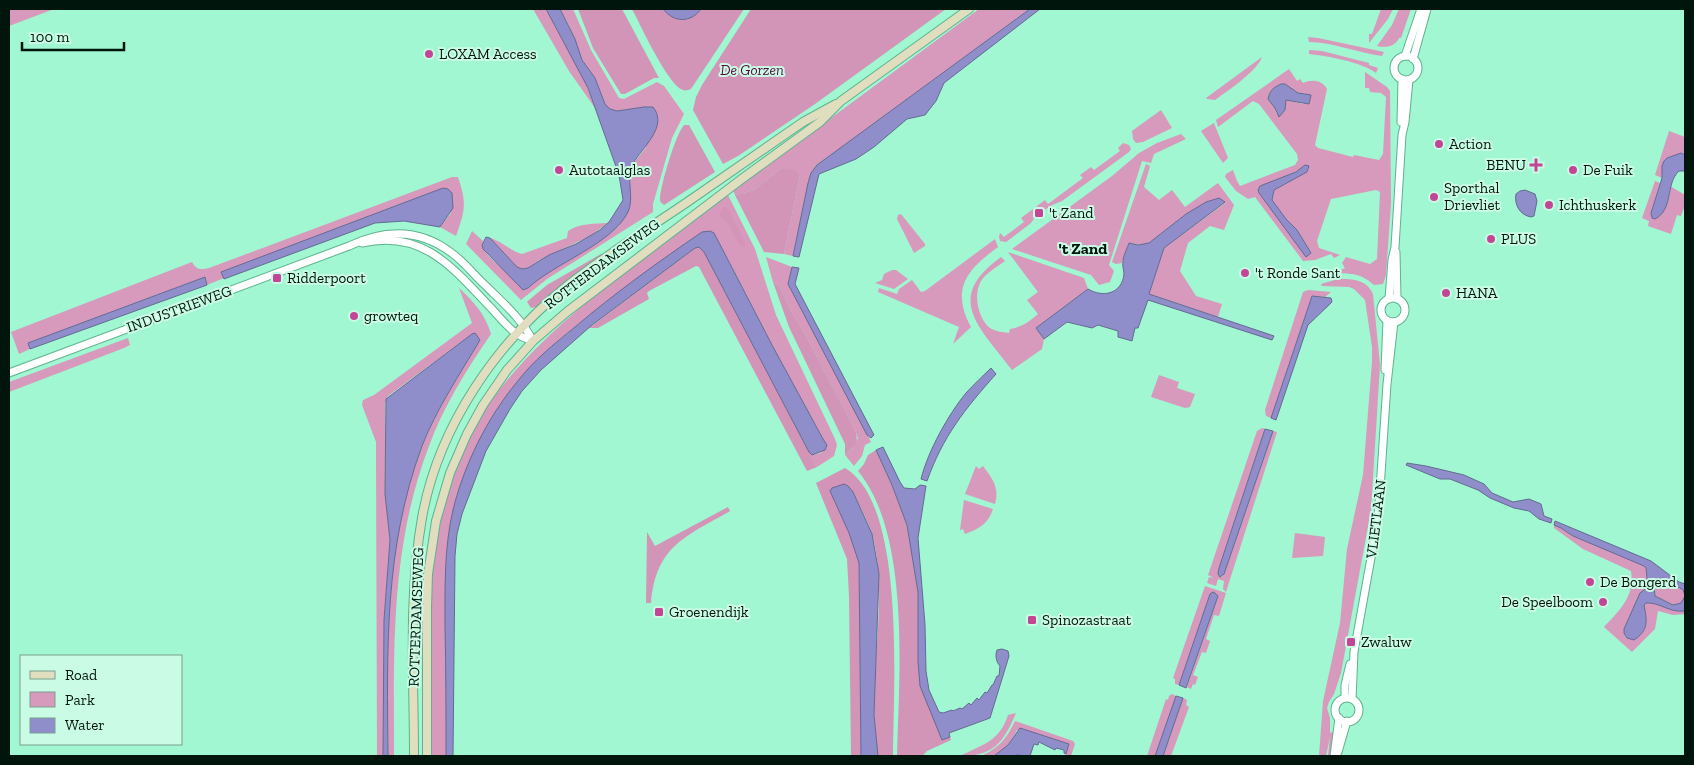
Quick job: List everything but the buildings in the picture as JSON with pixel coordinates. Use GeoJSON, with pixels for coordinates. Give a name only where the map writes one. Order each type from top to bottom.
{"type":"FeatureCollection","features":[{"type":"Feature","properties":{"kind":"main road","name":"ROTTERDAMSEWEG"},"geometry":{"type":"LineString","coordinates":[[427,756],[427,599],[432,542],[439,507],[450,472],[467,434],[483,405],[507,370],[533,341],[568,311],[820,122],[842,101],[969,9]]}},
{"type":"Feature","properties":{"kind":"main road","name":"ROTTERDAMSEWEG"},"geometry":{"type":"LineString","coordinates":[[414,756],[414,600],[417,548],[422,516],[439,457],[468,397],[484,374],[525,325],[567,286],[809,118],[842,101]]}},
{"type":"Feature","properties":{"kind":"street"},"geometry":{"type":"LineString","coordinates":[[1405,56],[1421,9]]}},
{"type":"Feature","properties":{"kind":"street"},"geometry":{"type":"LineString","coordinates":[[1414,59],[1427,9]]}},
{"type":"Feature","properties":{"kind":"street"},"geometry":{"type":"LineString","coordinates":[[1405,56],[1414,59],[1418,70],[1414,77],[1405,80],[1395,73],[1394,66],[1398,59],[1405,56]]}},
{"type":"Feature","properties":{"kind":"street"},"geometry":{"type":"LineString","coordinates":[[1393,299],[1397,260],[1395,247],[1402,135],[1405,122],[1405,80]]}},
{"type":"Feature","properties":{"kind":"street","name":"INDUSTRIEWEG"},"geometry":{"type":"LineString","coordinates":[[9,373],[349,246],[368,237],[392,233],[425,238],[453,254],[525,325],[533,341]]}},
{"type":"Feature","properties":{"kind":"street","name":"INDUSTRIEWEG"},"geometry":{"type":"LineString","coordinates":[[349,246],[394,240],[415,244],[435,255],[454,269],[517,335],[533,341]]}},
{"type":"Feature","properties":{"kind":"street"},"geometry":{"type":"LineString","coordinates":[[1393,299],[1404,305],[1405,312],[1402,319],[1391,322],[1382,314],[1381,308],[1384,302],[1393,299]]}},
{"type":"Feature","properties":{"kind":"street","name":"VLIETLAAN"},"geometry":{"type":"LineString","coordinates":[[1348,699],[1354,652],[1378,520],[1387,384],[1385,372],[1391,322]]}},
{"type":"Feature","properties":{"kind":"street"},"geometry":{"type":"LineString","coordinates":[[1335,756],[1339,718],[1336,706],[1340,701],[1348,699],[1357,704],[1359,712],[1353,720],[1346,721],[1339,718]]}},
{"type":"Feature","properties":{"kind":"street"},"geometry":{"type":"LineString","coordinates":[[1335,756],[1346,721]]}},
{"type":"Feature","properties":{"kind":"green space"},"geometry":{"type":"Polygon","coordinates":[[[9,9],[54,9],[9,26],[9,9]]]}},
{"type":"Feature","properties":{"kind":"green space"},"geometry":{"type":"Polygon","coordinates":[[[533,9],[546,9],[586,83],[595,108],[569,71],[533,9]]]}},
{"type":"Feature","properties":{"kind":"green space"},"geometry":{"type":"Polygon","coordinates":[[[560,9],[573,9],[591,50],[619,98],[624,99],[657,82],[664,86],[684,114],[672,138],[653,204],[653,212],[547,279],[521,300],[466,244],[472,231],[483,241],[482,247],[490,258],[528,288],[537,279],[598,242],[619,226],[630,185],[630,173],[634,163],[646,147],[644,107],[617,111],[610,109],[605,104],[595,78],[582,60],[569,26],[560,9]]]}},
{"type":"Feature","properties":{"kind":"green space"},"geometry":{"type":"Polygon","coordinates":[[[578,9],[622,9],[659,78],[654,78],[625,94],[621,94],[593,48],[578,9]]]}},
{"type":"Feature","properties":{"kind":"green space"},"geometry":{"type":"Polygon","coordinates":[[[632,9],[663,9],[672,17],[682,19],[692,16],[701,9],[744,9],[691,89],[683,90],[677,86],[662,66],[632,9]]]}},
{"type":"Feature","properties":{"kind":"green space","name":"De Gorzen"},"geometry":{"type":"Polygon","coordinates":[[[751,9],[946,9],[815,104],[723,164],[693,110],[696,97],[702,85],[751,9]]]}},
{"type":"Feature","properties":{"kind":"green space"},"geometry":{"type":"Polygon","coordinates":[[[979,9],[1030,9],[817,165],[808,183],[793,256],[784,254],[800,175],[782,168],[754,190],[735,195],[733,190],[979,9]]]}},
{"type":"Feature","properties":{"kind":"green space"},"geometry":{"type":"Polygon","coordinates":[[[1381,9],[1393,9],[1388,19],[1369,43],[1369,34],[1372,34],[1381,9]]]}},
{"type":"Feature","properties":{"kind":"green space"},"geometry":{"type":"Polygon","coordinates":[[[1399,9],[1411,9],[1401,38],[1390,46],[1377,46],[1392,25],[1399,9]]]}},
{"type":"Feature","properties":{"kind":"green space"},"geometry":{"type":"Polygon","coordinates":[[[1308,37],[1384,52],[1382,56],[1364,53],[1318,42],[1309,42],[1308,37]]]}},
{"type":"Feature","properties":{"kind":"green space"},"geometry":{"type":"Polygon","coordinates":[[[1309,50],[1322,51],[1369,63],[1369,65],[1378,68],[1376,73],[1353,63],[1309,54],[1309,50]]]}},
{"type":"Feature","properties":{"kind":"green space"},"geometry":{"type":"Polygon","coordinates":[[[1262,57],[1249,74],[1228,91],[1215,100],[1206,98],[1262,57]]]}},
{"type":"Feature","properties":{"kind":"green space"},"geometry":{"type":"Polygon","coordinates":[[[1289,69],[1297,81],[1300,79],[1303,83],[1316,81],[1327,89],[1315,145],[1318,148],[1353,157],[1354,155],[1379,160],[1383,154],[1386,97],[1381,93],[1370,92],[1369,88],[1365,88],[1365,72],[1387,87],[1390,91],[1391,203],[1386,275],[1383,284],[1374,285],[1360,276],[1336,272],[1345,268],[1342,263],[1346,257],[1370,264],[1377,259],[1380,192],[1376,190],[1331,199],[1317,241],[1319,248],[1340,255],[1334,258],[1331,254],[1315,260],[1303,261],[1255,197],[1248,199],[1236,191],[1225,177],[1226,174],[1233,170],[1240,186],[1295,165],[1298,160],[1297,154],[1259,104],[1253,101],[1218,127],[1216,120],[1289,69]],[[1281,84],[1272,90],[1268,99],[1277,114],[1286,100],[1304,104],[1298,93],[1285,84],[1281,84]],[[1305,165],[1296,172],[1259,189],[1306,256],[1311,253],[1297,230],[1272,200],[1274,190],[1307,172],[1309,168],[1305,165]]]}},
{"type":"Feature","properties":{"kind":"green space"},"geometry":{"type":"Polygon","coordinates":[[[1161,110],[1172,128],[1143,142],[1136,143],[1133,139],[1132,131],[1161,110]]]}},
{"type":"Feature","properties":{"kind":"green space"},"geometry":{"type":"Polygon","coordinates":[[[1214,123],[1228,158],[1223,163],[1201,131],[1214,123]]]}},
{"type":"Feature","properties":{"kind":"green space"},"geometry":{"type":"Polygon","coordinates":[[[684,125],[689,125],[715,172],[664,205],[660,200],[663,182],[673,149],[684,125]]]}},
{"type":"Feature","properties":{"kind":"green space"},"geometry":{"type":"Polygon","coordinates":[[[1669,131],[1685,137],[1685,155],[1681,153],[1662,166],[1662,178],[1655,175],[1669,131]]]}},
{"type":"Feature","properties":{"kind":"green space"},"geometry":{"type":"Polygon","coordinates":[[[1181,134],[1186,139],[1154,154],[1151,163],[1142,161],[1109,265],[1114,271],[1110,282],[1099,285],[1091,275],[1012,249],[1112,176],[1139,153],[1157,143],[1181,134]]]}},
{"type":"Feature","properties":{"kind":"green space"},"geometry":{"type":"Polygon","coordinates":[[[1123,143],[1129,145],[1131,149],[1129,152],[1062,201],[1052,205],[1036,216],[1031,223],[1006,242],[1000,241],[1000,233],[1004,237],[1024,222],[1021,218],[1045,200],[1048,204],[1083,178],[1080,175],[1091,167],[1094,170],[1120,151],[1118,148],[1123,143]]]}},
{"type":"Feature","properties":{"kind":"green space"},"geometry":{"type":"Polygon","coordinates":[[[1146,164],[1150,166],[1144,187],[1159,200],[1172,190],[1185,207],[1218,183],[1234,205],[1224,230],[1210,226],[1188,243],[1180,271],[1196,296],[1222,304],[1218,317],[1149,294],[1164,248],[1225,203],[1186,214],[1149,243],[1144,245],[1129,243],[1122,263],[1116,264],[1112,262],[1146,164]]]}},
{"type":"Feature","properties":{"kind":"green space"},"geometry":{"type":"Polygon","coordinates":[[[782,168],[795,171],[800,175],[784,254],[764,252],[735,195],[754,190],[782,168]]]}},
{"type":"Feature","properties":{"kind":"green space"},"geometry":{"type":"Polygon","coordinates":[[[452,177],[458,177],[464,201],[463,213],[456,236],[440,227],[451,213],[435,191],[222,272],[224,278],[207,285],[205,277],[28,343],[30,349],[19,354],[11,332],[192,262],[199,269],[209,268],[452,177]]]}},
{"type":"Feature","properties":{"kind":"green space"},"geometry":{"type":"Polygon","coordinates":[[[1655,181],[1660,183],[1651,213],[1652,218],[1655,219],[1669,198],[1670,186],[1685,195],[1685,205],[1681,216],[1677,215],[1671,234],[1648,226],[1649,221],[1642,218],[1655,181]]]}},
{"type":"Feature","properties":{"kind":"green space"},"geometry":{"type":"Polygon","coordinates":[[[728,195],[755,249],[776,315],[835,439],[837,445],[834,456],[817,467],[809,452],[812,455],[821,453],[826,445],[714,233],[702,232],[606,302],[561,338],[529,368],[507,395],[474,451],[458,492],[447,550],[446,756],[432,756],[431,610],[436,542],[444,504],[456,466],[471,431],[505,383],[563,323],[627,270],[728,195]]]}},
{"type":"Feature","properties":{"kind":"green space"},"geometry":{"type":"Polygon","coordinates":[[[723,207],[727,208],[745,242],[745,247],[739,244],[729,225],[719,214],[723,207]]]}},
{"type":"Feature","properties":{"kind":"green space"},"geometry":{"type":"Polygon","coordinates":[[[901,214],[925,244],[925,246],[914,253],[897,219],[898,215],[901,214]]]}},
{"type":"Feature","properties":{"kind":"green space"},"geometry":{"type":"Polygon","coordinates":[[[608,223],[590,236],[538,261],[528,268],[522,269],[517,267],[490,238],[522,254],[567,238],[568,231],[572,228],[587,224],[608,223]]]}},
{"type":"Feature","properties":{"kind":"green space"},"geometry":{"type":"Polygon","coordinates":[[[995,239],[998,247],[978,263],[965,281],[962,290],[962,301],[971,327],[953,344],[959,327],[878,292],[879,288],[897,294],[899,289],[912,280],[921,292],[925,291],[995,239]]]}},
{"type":"Feature","properties":{"kind":"green space"},"geometry":{"type":"Polygon","coordinates":[[[699,247],[704,252],[817,467],[807,471],[699,267],[696,266],[649,291],[647,293],[649,299],[598,328],[589,328],[695,248],[699,247]]]}},
{"type":"Feature","properties":{"kind":"green space"},"geometry":{"type":"Polygon","coordinates":[[[1008,252],[1084,278],[1088,289],[1036,328],[1044,339],[1042,349],[1012,370],[979,326],[973,313],[971,300],[974,286],[984,272],[1001,257],[1005,261],[986,275],[979,286],[977,299],[982,319],[990,328],[999,332],[1009,333],[1010,329],[1025,324],[1038,314],[1027,300],[1038,292],[1008,252]]]}},
{"type":"Feature","properties":{"kind":"green space"},"geometry":{"type":"Polygon","coordinates":[[[603,254],[536,307],[531,308],[527,302],[547,285],[603,254]]]}},
{"type":"Feature","properties":{"kind":"green space"},"geometry":{"type":"Polygon","coordinates":[[[766,257],[792,267],[788,284],[871,442],[865,445],[862,456],[854,466],[845,455],[853,448],[858,438],[855,430],[780,287],[773,282],[766,257]]]}},
{"type":"Feature","properties":{"kind":"green space"},"geometry":{"type":"Polygon","coordinates":[[[896,270],[908,279],[894,289],[875,283],[882,280],[884,274],[896,270]]]}},
{"type":"Feature","properties":{"kind":"green space"},"geometry":{"type":"Polygon","coordinates":[[[1338,279],[1354,280],[1363,283],[1367,285],[1373,294],[1380,365],[1371,510],[1341,673],[1327,708],[1330,718],[1330,734],[1331,732],[1335,733],[1332,756],[1328,756],[1330,737],[1326,756],[1319,756],[1323,701],[1340,623],[1347,549],[1363,475],[1372,362],[1372,347],[1365,300],[1354,289],[1349,287],[1322,286],[1321,284],[1338,279]]]}},
{"type":"Feature","properties":{"kind":"green space"},"geometry":{"type":"Polygon","coordinates":[[[773,282],[780,287],[855,430],[856,442],[845,455],[845,444],[789,327],[773,282]]]}},
{"type":"Feature","properties":{"kind":"green space"},"geometry":{"type":"Polygon","coordinates":[[[459,288],[486,320],[491,334],[456,388],[441,417],[416,484],[407,522],[397,599],[394,677],[394,756],[388,756],[388,637],[393,557],[400,518],[410,479],[424,442],[450,390],[480,340],[472,334],[388,396],[385,403],[385,493],[390,540],[384,620],[383,756],[377,756],[376,442],[362,405],[363,400],[374,395],[472,323],[459,288]]]}},
{"type":"Feature","properties":{"kind":"green space"},"geometry":{"type":"Polygon","coordinates":[[[1308,290],[1331,292],[1325,297],[1312,296],[1271,418],[1266,416],[1265,410],[1303,292],[1308,290]]]}},
{"type":"Feature","properties":{"kind":"green space"},"geometry":{"type":"Polygon","coordinates":[[[128,338],[130,345],[124,348],[9,392],[9,382],[128,338]]]}},
{"type":"Feature","properties":{"kind":"green space"},"geometry":{"type":"Polygon","coordinates":[[[1159,375],[1179,382],[1177,388],[1195,394],[1190,407],[1185,408],[1151,397],[1159,375]]]}},
{"type":"Feature","properties":{"kind":"green space"},"geometry":{"type":"Polygon","coordinates":[[[1262,428],[1265,429],[1219,568],[1218,574],[1222,577],[1273,431],[1277,432],[1226,592],[1223,589],[1224,581],[1218,579],[1216,586],[1207,583],[1209,577],[1214,578],[1208,575],[1257,431],[1262,428]]]}},
{"type":"Feature","properties":{"kind":"green space"},"geometry":{"type":"Polygon","coordinates":[[[876,450],[907,525],[918,592],[918,661],[942,740],[950,737],[951,740],[927,751],[922,756],[897,756],[900,648],[894,568],[887,531],[875,498],[858,471],[868,455],[876,450]]]}},
{"type":"Feature","properties":{"kind":"green space"},"geometry":{"type":"Polygon","coordinates":[[[976,466],[979,469],[983,466],[992,479],[996,488],[995,504],[965,494],[976,466]]]}},
{"type":"Feature","properties":{"kind":"green space"},"geometry":{"type":"Polygon","coordinates":[[[845,468],[865,488],[879,519],[887,558],[892,601],[894,646],[893,756],[878,756],[875,729],[874,702],[879,595],[874,541],[853,492],[830,491],[849,533],[859,563],[861,756],[851,756],[847,559],[816,483],[845,468]]]}},
{"type":"Feature","properties":{"kind":"green space"},"geometry":{"type":"Polygon","coordinates":[[[964,500],[993,509],[988,519],[982,525],[965,534],[963,529],[960,530],[964,500]]]}},
{"type":"Feature","properties":{"kind":"green space"},"geometry":{"type":"Polygon","coordinates":[[[728,507],[730,511],[699,528],[676,545],[666,556],[659,568],[651,603],[646,603],[647,532],[655,546],[728,507]]]}},
{"type":"Feature","properties":{"kind":"green space"},"geometry":{"type":"Polygon","coordinates":[[[1554,525],[1561,527],[1573,536],[1645,566],[1648,587],[1625,636],[1628,639],[1637,638],[1644,629],[1644,605],[1646,603],[1685,611],[1685,614],[1673,615],[1658,611],[1655,629],[1632,652],[1604,627],[1625,602],[1631,588],[1631,571],[1583,549],[1554,528],[1554,525]]]}},
{"type":"Feature","properties":{"kind":"green space"},"geometry":{"type":"Polygon","coordinates":[[[1295,533],[1325,537],[1323,556],[1292,558],[1295,533]]]}},
{"type":"Feature","properties":{"kind":"green space"},"geometry":{"type":"Polygon","coordinates":[[[1661,577],[1685,592],[1683,602],[1673,605],[1655,596],[1654,582],[1661,577]]]}},
{"type":"Feature","properties":{"kind":"green space"},"geometry":{"type":"Polygon","coordinates":[[[1205,586],[1226,593],[1219,616],[1214,615],[1206,639],[1210,641],[1206,653],[1202,652],[1193,675],[1198,677],[1191,689],[1187,687],[1218,596],[1213,592],[1210,594],[1179,685],[1175,684],[1175,679],[1173,678],[1205,586]]]}},
{"type":"Feature","properties":{"kind":"green space"},"geometry":{"type":"Polygon","coordinates":[[[1172,694],[1176,696],[1155,756],[1147,756],[1166,699],[1168,700],[1172,694]]]}},
{"type":"Feature","properties":{"kind":"green space"},"geometry":{"type":"Polygon","coordinates":[[[1183,698],[1187,700],[1186,705],[1189,707],[1171,756],[1163,756],[1183,698]]]}},
{"type":"Feature","properties":{"kind":"green space"},"geometry":{"type":"Polygon","coordinates":[[[1016,713],[1006,733],[996,746],[981,754],[960,756],[989,741],[1000,731],[1008,715],[1016,713]]]}},
{"type":"Feature","properties":{"kind":"green space"},"geometry":{"type":"Polygon","coordinates":[[[1015,721],[1073,741],[1075,744],[1071,756],[1066,754],[1069,745],[1017,730],[1007,746],[997,755],[981,756],[993,750],[1002,742],[1015,721]]]}},
{"type":"Feature","properties":{"kind":"water"},"geometry":{"type":"Polygon","coordinates":[[[546,9],[560,9],[575,39],[582,60],[595,78],[605,104],[610,109],[617,111],[653,107],[658,122],[652,137],[633,164],[630,176],[630,206],[620,223],[596,244],[523,290],[483,249],[482,245],[486,237],[490,238],[517,267],[522,269],[528,268],[549,255],[576,244],[600,230],[609,222],[623,200],[619,175],[588,88],[546,9]]]}},
{"type":"Feature","properties":{"kind":"water"},"geometry":{"type":"Polygon","coordinates":[[[663,9],[701,9],[692,17],[682,20],[672,17],[663,9]]]}},
{"type":"Feature","properties":{"kind":"water"},"geometry":{"type":"Polygon","coordinates":[[[1030,9],[1040,9],[944,83],[936,101],[925,115],[907,119],[874,147],[856,159],[819,174],[799,257],[793,256],[808,183],[811,173],[817,165],[1030,9]]]}},
{"type":"Feature","properties":{"kind":"water"},"geometry":{"type":"Polygon","coordinates":[[[1281,84],[1285,84],[1298,93],[1311,95],[1309,104],[1286,100],[1285,110],[1279,117],[1268,99],[1272,90],[1281,84]]]}},
{"type":"Feature","properties":{"kind":"water"},"geometry":{"type":"Polygon","coordinates":[[[1681,153],[1685,155],[1685,171],[1679,171],[1675,176],[1665,209],[1661,215],[1655,219],[1652,218],[1651,213],[1662,178],[1664,161],[1681,153]]]}},
{"type":"Feature","properties":{"kind":"water"},"geometry":{"type":"Polygon","coordinates":[[[1305,165],[1309,166],[1307,172],[1274,190],[1272,200],[1297,230],[1311,253],[1306,257],[1258,190],[1260,186],[1296,172],[1305,165]]]}},
{"type":"Feature","properties":{"kind":"water"},"geometry":{"type":"Polygon","coordinates":[[[443,188],[448,189],[452,193],[453,208],[440,227],[404,221],[375,223],[224,279],[221,272],[443,188]]]}},
{"type":"Feature","properties":{"kind":"water"},"geometry":{"type":"Polygon","coordinates":[[[1525,190],[1535,194],[1537,201],[1534,216],[1531,217],[1521,212],[1516,202],[1516,194],[1525,190]]]}},
{"type":"Feature","properties":{"kind":"water"},"geometry":{"type":"Polygon","coordinates":[[[1219,198],[1225,202],[1164,248],[1149,294],[1274,336],[1272,340],[1148,300],[1138,328],[1135,328],[1132,341],[1118,337],[1118,331],[1098,325],[1092,328],[1067,322],[1044,339],[1036,328],[1088,289],[1094,292],[1105,293],[1116,290],[1120,286],[1124,274],[1124,257],[1129,243],[1138,245],[1149,243],[1186,214],[1206,202],[1219,198]]]}},
{"type":"Feature","properties":{"kind":"water"},"geometry":{"type":"Polygon","coordinates":[[[710,231],[714,233],[827,445],[825,450],[812,455],[809,452],[704,252],[699,247],[695,248],[592,325],[541,370],[522,391],[486,451],[462,514],[457,534],[455,556],[453,756],[446,756],[445,598],[448,539],[453,510],[463,476],[486,426],[523,374],[544,353],[637,278],[702,232],[710,231]]]}},
{"type":"Feature","properties":{"kind":"water"},"geometry":{"type":"Polygon","coordinates":[[[792,267],[799,268],[795,284],[874,435],[871,438],[867,435],[788,284],[792,267]]]}},
{"type":"Feature","properties":{"kind":"water"},"geometry":{"type":"Polygon","coordinates":[[[205,277],[207,285],[30,349],[28,343],[205,277]]]}},
{"type":"Feature","properties":{"kind":"water"},"geometry":{"type":"Polygon","coordinates":[[[1312,296],[1331,298],[1332,302],[1308,325],[1276,420],[1271,418],[1312,296]]]}},
{"type":"Feature","properties":{"kind":"water"},"geometry":{"type":"Polygon","coordinates":[[[475,333],[480,340],[442,405],[422,446],[401,523],[394,561],[390,600],[388,638],[388,756],[383,756],[384,620],[390,540],[385,494],[386,399],[475,333]]]}},
{"type":"Feature","properties":{"kind":"water"},"geometry":{"type":"Polygon","coordinates":[[[991,368],[996,374],[974,399],[956,424],[940,450],[927,481],[921,479],[939,434],[952,412],[966,393],[991,368]]]}},
{"type":"Feature","properties":{"kind":"water"},"geometry":{"type":"Polygon","coordinates":[[[1265,429],[1273,431],[1224,574],[1220,577],[1218,574],[1219,568],[1265,429]]]}},
{"type":"Feature","properties":{"kind":"water"},"geometry":{"type":"Polygon","coordinates":[[[883,447],[904,488],[915,489],[920,485],[926,486],[918,538],[925,625],[926,671],[929,690],[939,712],[943,713],[962,709],[969,703],[971,705],[977,698],[979,700],[985,692],[987,693],[997,676],[999,676],[1000,666],[996,658],[997,650],[1008,651],[1009,656],[990,718],[949,733],[950,737],[942,740],[920,686],[918,592],[907,525],[876,450],[883,447]]]}},
{"type":"Feature","properties":{"kind":"water"},"geometry":{"type":"Polygon","coordinates":[[[1407,463],[1464,475],[1484,484],[1492,493],[1513,502],[1529,499],[1541,504],[1544,516],[1552,519],[1551,523],[1539,519],[1529,511],[1514,508],[1490,498],[1478,490],[1450,479],[1440,479],[1406,465],[1407,463]]]}},
{"type":"Feature","properties":{"kind":"water"},"geometry":{"type":"Polygon","coordinates":[[[844,484],[853,492],[872,534],[879,574],[874,715],[878,756],[861,756],[859,563],[849,533],[830,491],[832,488],[844,484]]]}},
{"type":"Feature","properties":{"kind":"water"},"geometry":{"type":"Polygon","coordinates":[[[1555,521],[1651,561],[1679,582],[1685,584],[1685,595],[1683,590],[1664,578],[1656,579],[1654,585],[1655,596],[1673,605],[1681,603],[1685,596],[1685,611],[1646,603],[1644,605],[1645,629],[1634,640],[1627,638],[1624,629],[1640,593],[1648,587],[1646,568],[1573,536],[1554,525],[1555,521]]]}},
{"type":"Feature","properties":{"kind":"water"},"geometry":{"type":"Polygon","coordinates":[[[1213,592],[1218,596],[1186,688],[1179,685],[1210,594],[1213,592]]]}},
{"type":"Feature","properties":{"kind":"water"},"geometry":{"type":"Polygon","coordinates":[[[1176,696],[1183,698],[1163,756],[1155,756],[1176,696]]]}},
{"type":"Feature","properties":{"kind":"water"},"geometry":{"type":"Polygon","coordinates":[[[1020,728],[1069,744],[1066,754],[1064,750],[1056,748],[1055,750],[1039,742],[1038,745],[1034,744],[1030,756],[994,756],[1008,745],[1020,728]]]}},
{"type":"Feature","properties":{"kind":"place","name":"LOXAM Access"},"geometry":{"type":"Point","coordinates":[429,54]}},
{"type":"Feature","properties":{"kind":"place","name":"Action"},"geometry":{"type":"Point","coordinates":[1439,144]}},
{"type":"Feature","properties":{"kind":"place","name":"BENU"},"geometry":{"type":"Point","coordinates":[1536,165]}},
{"type":"Feature","properties":{"kind":"place","name":"Autotaalglas"},"geometry":{"type":"Point","coordinates":[559,170]}},
{"type":"Feature","properties":{"kind":"place","name":"De Fuik"},"geometry":{"type":"Point","coordinates":[1573,170]}},
{"type":"Feature","properties":{"kind":"place","name":"Sporthal Drievliet"},"geometry":{"type":"Point","coordinates":[1434,197]}},
{"type":"Feature","properties":{"kind":"place","name":"Ichthuskerk"},"geometry":{"type":"Point","coordinates":[1549,205]}},
{"type":"Feature","properties":{"kind":"place","name":"'t Zand"},"geometry":{"type":"Point","coordinates":[1039,213]}},
{"type":"Feature","properties":{"kind":"place","name":"PLUS"},"geometry":{"type":"Point","coordinates":[1491,239]}},
{"type":"Feature","properties":{"kind":"place","name":"'t Ronde Sant"},"geometry":{"type":"Point","coordinates":[1245,273]}},
{"type":"Feature","properties":{"kind":"place","name":"Ridderpoort"},"geometry":{"type":"Point","coordinates":[277,278]}},
{"type":"Feature","properties":{"kind":"place","name":"HANA"},"geometry":{"type":"Point","coordinates":[1446,293]}},
{"type":"Feature","properties":{"kind":"place","name":"growteq"},"geometry":{"type":"Point","coordinates":[354,316]}},
{"type":"Feature","properties":{"kind":"place","name":"De Bongerd"},"geometry":{"type":"Point","coordinates":[1590,582]}},
{"type":"Feature","properties":{"kind":"place","name":"De Speelboom"},"geometry":{"type":"Point","coordinates":[1603,602]}},
{"type":"Feature","properties":{"kind":"place","name":"Groenendijk"},"geometry":{"type":"Point","coordinates":[659,612]}},
{"type":"Feature","properties":{"kind":"place","name":"Spinozastraat"},"geometry":{"type":"Point","coordinates":[1032,620]}},
{"type":"Feature","properties":{"kind":"place","name":"Zwaluw"},"geometry":{"type":"Point","coordinates":[1351,642]}},
{"type":"Feature","properties":{"kind":"district","name":"'t Zand"},"geometry":{"type":"Point","coordinates":[1083,248]}}]}
